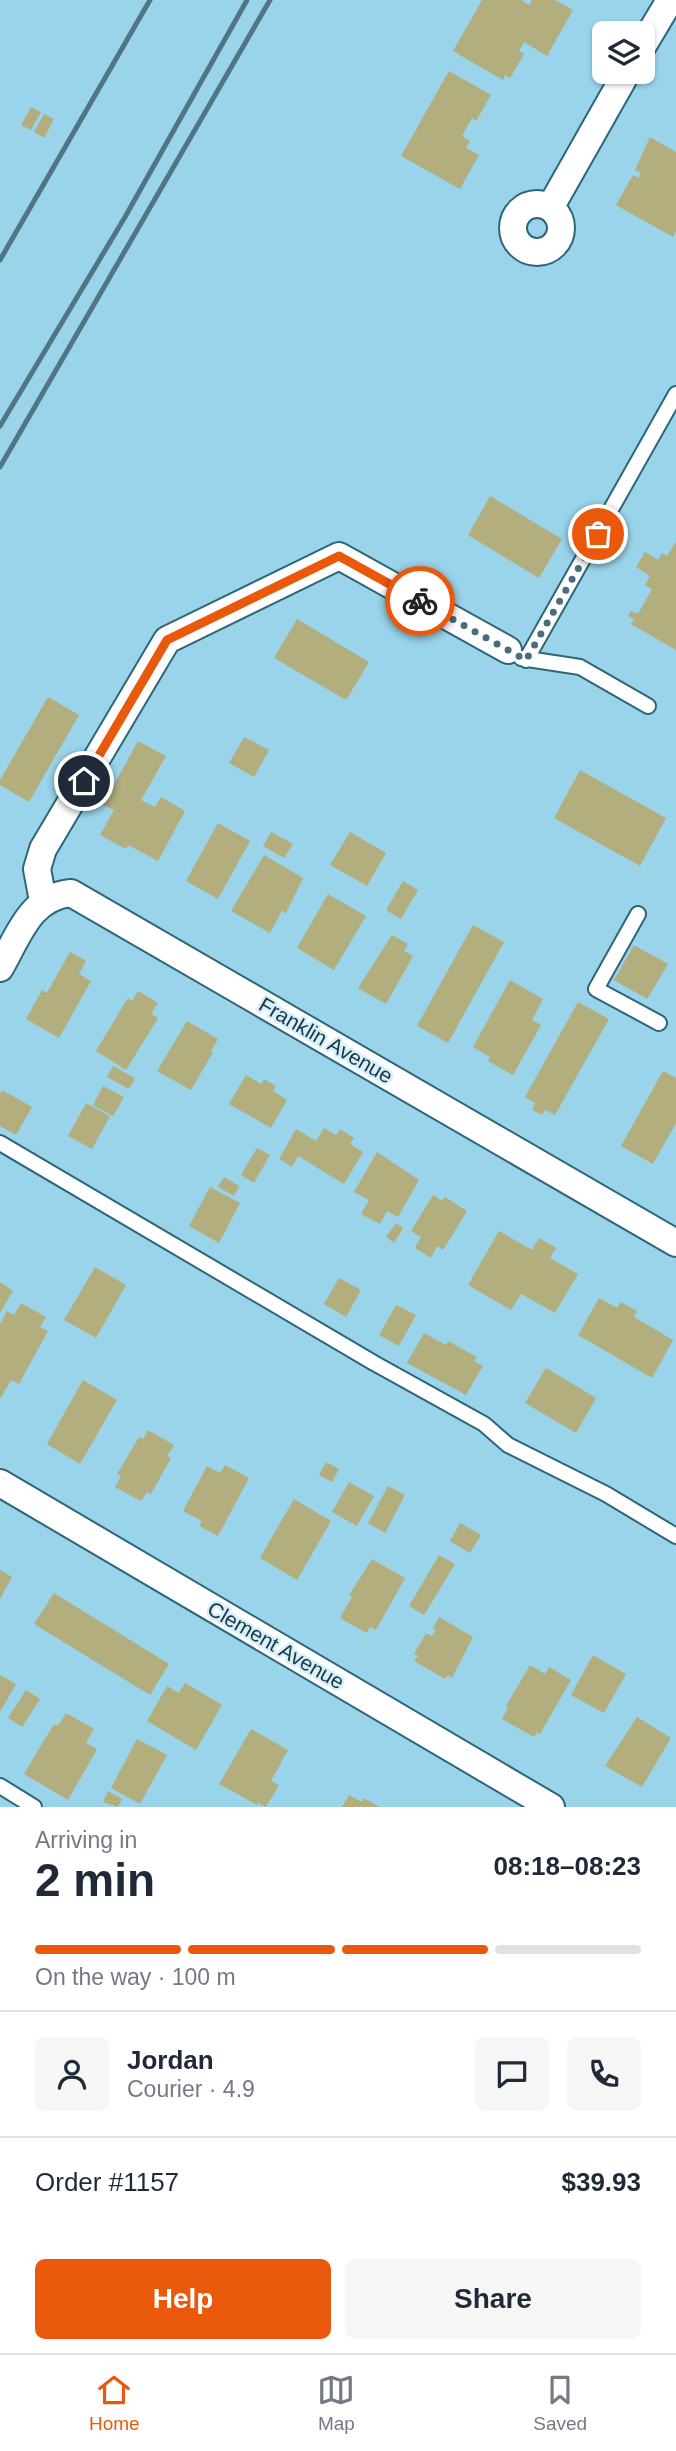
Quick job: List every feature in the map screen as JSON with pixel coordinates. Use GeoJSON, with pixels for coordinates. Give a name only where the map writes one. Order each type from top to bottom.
{"type":"FeatureCollection","features":[{"type":"Feature","properties":{"kind":"street"},"geometry":{"type":"LineString","coordinates":[[655,25],[670,0]]}},
{"type":"Feature","properties":{"kind":"street"},"geometry":{"type":"LineString","coordinates":[[550,208],[620,84]]}},
{"type":"Feature","properties":{"kind":"street"},"geometry":{"type":"LineString","coordinates":[[0,968],[36,907],[43,901],[37,869],[43,849],[167,640],[339,556],[517,655]]}},
{"type":"Feature","properties":{"kind":"street","name":"Franklin Avenue"},"geometry":{"type":"LineString","coordinates":[[43,901],[55,895],[71,893],[676,1243]]}},
{"type":"Feature","properties":{"kind":"street","name":"Clement Avenue"},"geometry":{"type":"LineString","coordinates":[[0,1483],[538,1804]]}},
{"type":"Feature","properties":{"kind":"lane"},"geometry":{"type":"LineString","coordinates":[[648,706],[580,667],[517,655],[676,394]]}},
{"type":"Feature","properties":{"kind":"lane"},"geometry":{"type":"LineString","coordinates":[[638,914],[596,989],[659,1023]]}},
{"type":"Feature","properties":{"kind":"lane"},"geometry":{"type":"LineString","coordinates":[[0,1143],[340,1343],[484,1424],[509,1445],[606,1494],[676,1536]]}},
{"type":"Feature","properties":{"kind":"lane"},"geometry":{"type":"LineString","coordinates":[[0,1786],[34,1807]]}},
{"type":"Feature","properties":{"kind":"building"},"geometry":{"type":"Polygon","coordinates":[[[482,0],[521,0],[529,5],[532,0],[555,0],[573,10],[547,56],[524,42],[519,51],[524,54],[510,78],[505,75],[503,80],[453,51],[482,0]]]}},
{"type":"Feature","properties":{"kind":"building"},"geometry":{"type":"Polygon","coordinates":[[[449,71],[491,95],[476,121],[472,118],[462,136],[470,141],[466,148],[479,155],[460,189],[401,156],[449,71]]]}},
{"type":"Feature","properties":{"kind":"building"},"geometry":{"type":"Polygon","coordinates":[[[31,107],[41,112],[31,130],[21,125],[31,107]]]}},
{"type":"Feature","properties":{"kind":"building"},"geometry":{"type":"Polygon","coordinates":[[[44,114],[54,119],[44,138],[34,132],[44,114]]]}},
{"type":"Feature","properties":{"kind":"building"},"geometry":{"type":"Polygon","coordinates":[[[650,137],[676,152],[676,231],[673,237],[616,205],[633,175],[638,178],[641,173],[635,170],[650,137]]]}},
{"type":"Feature","properties":{"kind":"building"},"geometry":{"type":"Polygon","coordinates":[[[490,496],[562,539],[539,578],[468,535],[490,496]]]}},
{"type":"Feature","properties":{"kind":"building"},"geometry":{"type":"Polygon","coordinates":[[[676,542],[676,650],[631,624],[634,619],[628,616],[631,611],[638,614],[652,589],[645,585],[650,576],[636,567],[645,552],[658,560],[662,553],[667,556],[676,542]]]}},
{"type":"Feature","properties":{"kind":"building"},"geometry":{"type":"Polygon","coordinates":[[[297,619],[369,662],[346,700],[274,658],[297,619]]]}},
{"type":"Feature","properties":{"kind":"building"},"geometry":{"type":"Polygon","coordinates":[[[48,697],[79,715],[29,802],[0,785],[0,780],[48,697]]]}},
{"type":"Feature","properties":{"kind":"building"},"geometry":{"type":"Polygon","coordinates":[[[244,737],[269,750],[254,777],[229,763],[244,737]]]}},
{"type":"Feature","properties":{"kind":"building"},"geometry":{"type":"Polygon","coordinates":[[[138,741],[166,756],[141,800],[155,807],[161,797],[185,811],[158,861],[128,845],[126,849],[100,835],[114,810],[103,805],[138,741]]]}},
{"type":"Feature","properties":{"kind":"building"},"geometry":{"type":"Polygon","coordinates":[[[580,770],[666,818],[640,866],[554,818],[580,770]]]}},
{"type":"Feature","properties":{"kind":"building"},"geometry":{"type":"Polygon","coordinates":[[[218,823],[250,841],[218,899],[186,881],[218,823]]]}},
{"type":"Feature","properties":{"kind":"building"},"geometry":{"type":"Polygon","coordinates":[[[271,832],[293,844],[284,858],[263,846],[271,832]]]}},
{"type":"Feature","properties":{"kind":"building"},"geometry":{"type":"Polygon","coordinates":[[[350,832],[386,853],[367,886],[330,865],[350,832]]]}},
{"type":"Feature","properties":{"kind":"building"},"geometry":{"type":"Polygon","coordinates":[[[264,855],[303,878],[286,913],[282,911],[270,933],[231,911],[264,855]]]}},
{"type":"Feature","properties":{"kind":"building"},"geometry":{"type":"Polygon","coordinates":[[[403,881],[418,890],[401,919],[386,910],[403,881]]]}},
{"type":"Feature","properties":{"kind":"building"},"geometry":{"type":"Polygon","coordinates":[[[328,894],[366,916],[334,970],[297,948],[328,894]]]}},
{"type":"Feature","properties":{"kind":"building"},"geometry":{"type":"Polygon","coordinates":[[[473,925],[504,942],[448,1043],[417,1026],[473,925]]]}},
{"type":"Feature","properties":{"kind":"building"},"geometry":{"type":"Polygon","coordinates":[[[392,935],[408,944],[404,951],[413,956],[386,1004],[358,988],[392,935]]]}},
{"type":"Feature","properties":{"kind":"building"},"geometry":{"type":"Polygon","coordinates":[[[634,945],[668,964],[647,999],[614,980],[634,945]]]}},
{"type":"Feature","properties":{"kind":"building"},"geometry":{"type":"Polygon","coordinates":[[[70,952],[86,961],[79,974],[91,981],[59,1038],[26,1019],[42,990],[47,993],[70,952]]]}},
{"type":"Feature","properties":{"kind":"building"},"geometry":{"type":"Polygon","coordinates":[[[510,980],[543,999],[532,1020],[541,1025],[513,1075],[488,1061],[490,1057],[473,1047],[510,980]]]}},
{"type":"Feature","properties":{"kind":"building"},"geometry":{"type":"Polygon","coordinates":[[[138,991],[158,1003],[151,1014],[158,1018],[126,1070],[96,1051],[128,998],[132,1001],[138,991]]]}},
{"type":"Feature","properties":{"kind":"building"},"geometry":{"type":"Polygon","coordinates":[[[578,1002],[609,1019],[555,1115],[545,1110],[542,1115],[532,1110],[535,1103],[525,1097],[578,1002]]]}},
{"type":"Feature","properties":{"kind":"building"},"geometry":{"type":"Polygon","coordinates":[[[187,1021],[218,1039],[191,1090],[157,1071],[187,1021]]]}},
{"type":"Feature","properties":{"kind":"building"},"geometry":{"type":"Polygon","coordinates":[[[113,1066],[135,1078],[129,1089],[107,1077],[113,1066]]]}},
{"type":"Feature","properties":{"kind":"building"},"geometry":{"type":"Polygon","coordinates":[[[663,1071],[676,1078],[676,1123],[653,1164],[621,1146],[663,1071]]]}},
{"type":"Feature","properties":{"kind":"building"},"geometry":{"type":"Polygon","coordinates":[[[246,1075],[261,1084],[264,1079],[276,1086],[273,1091],[287,1100],[271,1128],[229,1104],[246,1075]]]}},
{"type":"Feature","properties":{"kind":"building"},"geometry":{"type":"Polygon","coordinates":[[[103,1086],[124,1097],[113,1116],[93,1105],[103,1086]]]}},
{"type":"Feature","properties":{"kind":"building"},"geometry":{"type":"Polygon","coordinates":[[[2,1090],[32,1107],[16,1135],[0,1126],[2,1090]]]}},
{"type":"Feature","properties":{"kind":"building"},"geometry":{"type":"Polygon","coordinates":[[[86,1103],[110,1116],[92,1149],[68,1136],[86,1103]]]}},
{"type":"Feature","properties":{"kind":"building"},"geometry":{"type":"Polygon","coordinates":[[[324,1128],[336,1135],[340,1129],[354,1138],[350,1144],[363,1152],[344,1184],[298,1156],[292,1167],[279,1159],[296,1129],[316,1141],[324,1128]]]}},
{"type":"Feature","properties":{"kind":"building"},"geometry":{"type":"Polygon","coordinates":[[[257,1148],[270,1155],[254,1183],[241,1175],[257,1148]]]}},
{"type":"Feature","properties":{"kind":"building"},"geometry":{"type":"Polygon","coordinates":[[[377,1152],[419,1180],[398,1217],[387,1211],[380,1224],[361,1214],[369,1200],[354,1192],[377,1152]]]}},
{"type":"Feature","properties":{"kind":"building"},"geometry":{"type":"Polygon","coordinates":[[[224,1177],[239,1186],[234,1196],[218,1187],[224,1177]]]}},
{"type":"Feature","properties":{"kind":"building"},"geometry":{"type":"Polygon","coordinates":[[[210,1187],[240,1203],[219,1243],[189,1226],[210,1187]]]}},
{"type":"Feature","properties":{"kind":"building"},"geometry":{"type":"Polygon","coordinates":[[[433,1195],[442,1201],[445,1197],[467,1211],[443,1250],[437,1246],[431,1258],[415,1248],[421,1237],[411,1231],[433,1195]]]}},
{"type":"Feature","properties":{"kind":"building"},"geometry":{"type":"Polygon","coordinates":[[[396,1223],[403,1228],[394,1243],[386,1237],[396,1223]]]}},
{"type":"Feature","properties":{"kind":"building"},"geometry":{"type":"Polygon","coordinates":[[[499,1231],[532,1250],[539,1238],[556,1248],[550,1258],[578,1274],[555,1313],[521,1294],[511,1310],[468,1285],[499,1231]]]}},
{"type":"Feature","properties":{"kind":"building"},"geometry":{"type":"Polygon","coordinates":[[[95,1267],[126,1285],[96,1338],[64,1320],[95,1267]]]}},
{"type":"Feature","properties":{"kind":"building"},"geometry":{"type":"Polygon","coordinates":[[[339,1278],[361,1290],[346,1317],[324,1304],[339,1278]]]}},
{"type":"Feature","properties":{"kind":"building"},"geometry":{"type":"Polygon","coordinates":[[[0,1282],[13,1291],[0,1313],[0,1282]]]}},
{"type":"Feature","properties":{"kind":"building"},"geometry":{"type":"Polygon","coordinates":[[[599,1298],[617,1308],[621,1302],[637,1311],[634,1317],[673,1340],[652,1378],[578,1335],[599,1298]]]}},
{"type":"Feature","properties":{"kind":"building"},"geometry":{"type":"Polygon","coordinates":[[[21,1303],[46,1317],[40,1327],[48,1331],[19,1384],[11,1380],[0,1399],[0,1324],[7,1311],[14,1315],[21,1303]]]}},
{"type":"Feature","properties":{"kind":"building"},"geometry":{"type":"Polygon","coordinates":[[[396,1305],[416,1315],[399,1346],[379,1335],[396,1305]]]}},
{"type":"Feature","properties":{"kind":"building"},"geometry":{"type":"Polygon","coordinates":[[[424,1333],[446,1345],[448,1341],[477,1357],[474,1361],[483,1366],[466,1395],[407,1363],[424,1333]]]}},
{"type":"Feature","properties":{"kind":"building"},"geometry":{"type":"Polygon","coordinates":[[[546,1368],[596,1398],[576,1433],[525,1403],[546,1368]]]}},
{"type":"Feature","properties":{"kind":"building"},"geometry":{"type":"Polygon","coordinates":[[[83,1380],[117,1400],[80,1464],[47,1444],[83,1380]]]}},
{"type":"Feature","properties":{"kind":"building"},"geometry":{"type":"Polygon","coordinates":[[[148,1430],[174,1445],[167,1456],[171,1458],[151,1494],[147,1492],[141,1501],[115,1487],[121,1476],[117,1474],[139,1437],[143,1439],[148,1430]]]}},
{"type":"Feature","properties":{"kind":"building"},"geometry":{"type":"Polygon","coordinates":[[[326,1462],[339,1469],[332,1482],[319,1475],[326,1462]]]}},
{"type":"Feature","properties":{"kind":"building"},"geometry":{"type":"Polygon","coordinates":[[[225,1465],[249,1478],[218,1536],[199,1526],[202,1521],[183,1511],[207,1466],[220,1473],[225,1465]]]}},
{"type":"Feature","properties":{"kind":"building"},"geometry":{"type":"Polygon","coordinates":[[[349,1482],[374,1496],[357,1526],[332,1512],[349,1482]]]}},
{"type":"Feature","properties":{"kind":"building"},"geometry":{"type":"Polygon","coordinates":[[[388,1486],[405,1495],[385,1533],[368,1523],[388,1486]]]}},
{"type":"Feature","properties":{"kind":"building"},"geometry":{"type":"Polygon","coordinates":[[[294,1499],[331,1521],[297,1580],[260,1558],[294,1499]]]}},
{"type":"Feature","properties":{"kind":"building"},"geometry":{"type":"Polygon","coordinates":[[[460,1523],[481,1535],[470,1553],[450,1541],[460,1523]]]}},
{"type":"Feature","properties":{"kind":"building"},"geometry":{"type":"Polygon","coordinates":[[[439,1555],[455,1564],[424,1615],[409,1606],[439,1555]]]}},
{"type":"Feature","properties":{"kind":"building"},"geometry":{"type":"Polygon","coordinates":[[[372,1559],[405,1578],[376,1630],[370,1627],[367,1633],[340,1618],[352,1597],[349,1595],[372,1559]]]}},
{"type":"Feature","properties":{"kind":"building"},"geometry":{"type":"Polygon","coordinates":[[[0,1570],[12,1577],[0,1599],[0,1570]]]}},
{"type":"Feature","properties":{"kind":"building"},"geometry":{"type":"Polygon","coordinates":[[[54,1593],[169,1664],[150,1695],[34,1624],[54,1593]]]}},
{"type":"Feature","properties":{"kind":"building"},"geometry":{"type":"Polygon","coordinates":[[[439,1617],[473,1637],[452,1678],[448,1675],[445,1679],[414,1661],[418,1656],[414,1654],[426,1633],[432,1636],[436,1630],[433,1628],[439,1617]]]}},
{"type":"Feature","properties":{"kind":"building"},"geometry":{"type":"Polygon","coordinates":[[[593,1655],[626,1674],[604,1713],[571,1695],[593,1655]]]}},
{"type":"Feature","properties":{"kind":"building"},"geometry":{"type":"Polygon","coordinates":[[[530,1665],[545,1674],[549,1667],[571,1680],[540,1734],[537,1732],[534,1737],[502,1719],[508,1708],[506,1706],[530,1665]]]}},
{"type":"Feature","properties":{"kind":"building"},"geometry":{"type":"Polygon","coordinates":[[[0,1675],[16,1684],[0,1712],[0,1675]]]}},
{"type":"Feature","properties":{"kind":"building"},"geometry":{"type":"Polygon","coordinates":[[[185,1683],[222,1705],[196,1750],[147,1721],[167,1686],[179,1693],[185,1683]]]}},
{"type":"Feature","properties":{"kind":"building"},"geometry":{"type":"Polygon","coordinates":[[[26,1690],[40,1699],[22,1727],[8,1718],[26,1690]]]}},
{"type":"Feature","properties":{"kind":"building"},"geometry":{"type":"Polygon","coordinates":[[[66,1713],[94,1729],[86,1743],[97,1749],[68,1800],[24,1774],[54,1724],[58,1726],[66,1713]]]}},
{"type":"Feature","properties":{"kind":"building"},"geometry":{"type":"Polygon","coordinates":[[[637,1717],[671,1738],[642,1787],[605,1766],[637,1717]]]}},
{"type":"Feature","properties":{"kind":"building"},"geometry":{"type":"Polygon","coordinates":[[[251,1729],[288,1750],[271,1781],[279,1785],[266,1807],[258,1803],[257,1805],[219,1784],[251,1729]]]}},
{"type":"Feature","properties":{"kind":"building"},"geometry":{"type":"Polygon","coordinates":[[[137,1739],[167,1755],[140,1804],[111,1788],[137,1739]]]}},
{"type":"Feature","properties":{"kind":"building"},"geometry":{"type":"Polygon","coordinates":[[[108,1791],[122,1799],[118,1807],[103,1802],[108,1791]]]}},
{"type":"Feature","properties":{"kind":"building"},"geometry":{"type":"Polygon","coordinates":[[[349,1795],[362,1802],[364,1798],[379,1807],[342,1807],[349,1795]]]}},
{"type":"Feature","properties":{"kind":"railway"},"geometry":{"type":"LineString","coordinates":[[0,260],[150,0]]}},
{"type":"Feature","properties":{"kind":"railway"},"geometry":{"type":"LineString","coordinates":[[0,426],[125,217],[247,0]]}},
{"type":"Feature","properties":{"kind":"railway"},"geometry":{"type":"LineString","coordinates":[[0,467],[270,0]]}},
{"type":"Feature","properties":{"kind":"way so far"},"geometry":{"type":"LineString","coordinates":[[420,601],[526,660],[598,534]]}},
{"type":"Feature","properties":{"kind":"route"},"geometry":{"type":"LineString","coordinates":[[84,781],[167,640],[339,556],[420,601]]}}]}
